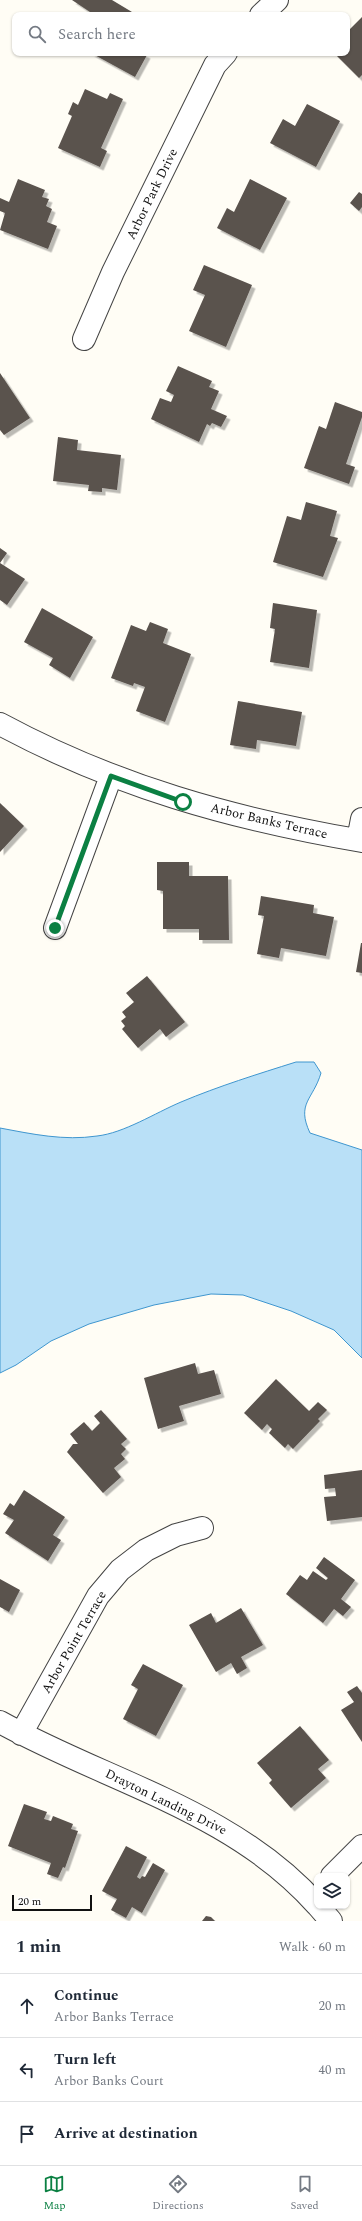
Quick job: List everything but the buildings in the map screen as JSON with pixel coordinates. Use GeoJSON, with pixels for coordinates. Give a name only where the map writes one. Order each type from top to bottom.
{"type":"FeatureCollection","features":[{"type":"Feature","properties":{"kind":"street"},"geometry":{"type":"LineString","coordinates":[[264,12],[277,0]]}},
{"type":"Feature","properties":{"kind":"street","name":"Arbor Park Drive"},"geometry":{"type":"LineString","coordinates":[[84,339],[113,272],[208,79],[224,56]]}},
{"type":"Feature","properties":{"kind":"street","name":"Arbor Banks Terrace"},"geometry":{"type":"LineString","coordinates":[[0,724],[35,743],[111,776],[183,802],[260,821],[360,841]]}},
{"type":"Feature","properties":{"kind":"street"},"geometry":{"type":"LineString","coordinates":[[55,928],[111,776]]}},
{"type":"Feature","properties":{"kind":"street"},"geometry":{"type":"LineString","coordinates":[[360,841],[362,819]]}},
{"type":"Feature","properties":{"kind":"street","name":"Arbor Point Terrace"},"geometry":{"type":"LineString","coordinates":[[21,1734],[98,1596],[120,1570],[146,1550],[176,1535],[202,1528]]}},
{"type":"Feature","properties":{"kind":"street","name":"Drayton Landing Drive"},"geometry":{"type":"LineString","coordinates":[[0,1722],[21,1734],[134,1785],[233,1835],[273,1863],[314,1900]]}},
{"type":"Feature","properties":{"kind":"street"},"geometry":{"type":"LineString","coordinates":[[335,1873],[362,1846]]}},
{"type":"Feature","properties":{"kind":"street","name":"Drayton Landing Drive"},"geometry":{"type":"LineString","coordinates":[[322,1909],[331,1921]]}},
{"type":"Feature","properties":{"kind":"water"},"geometry":{"type":"Polygon","coordinates":[[[296,1062],[314,1062],[321,1073],[305,1108],[306,1123],[310,1133],[362,1150],[362,1358],[334,1330],[291,1311],[243,1295],[211,1294],[154,1305],[89,1324],[51,1341],[16,1365],[0,1373],[0,1128],[72,1138],[107,1134],[129,1127],[181,1102],[238,1080],[296,1062]]]}},
{"type":"Feature","properties":{"kind":"route"},"geometry":{"type":"LineString","coordinates":[[55,928],[111,776],[183,802]]}}]}
